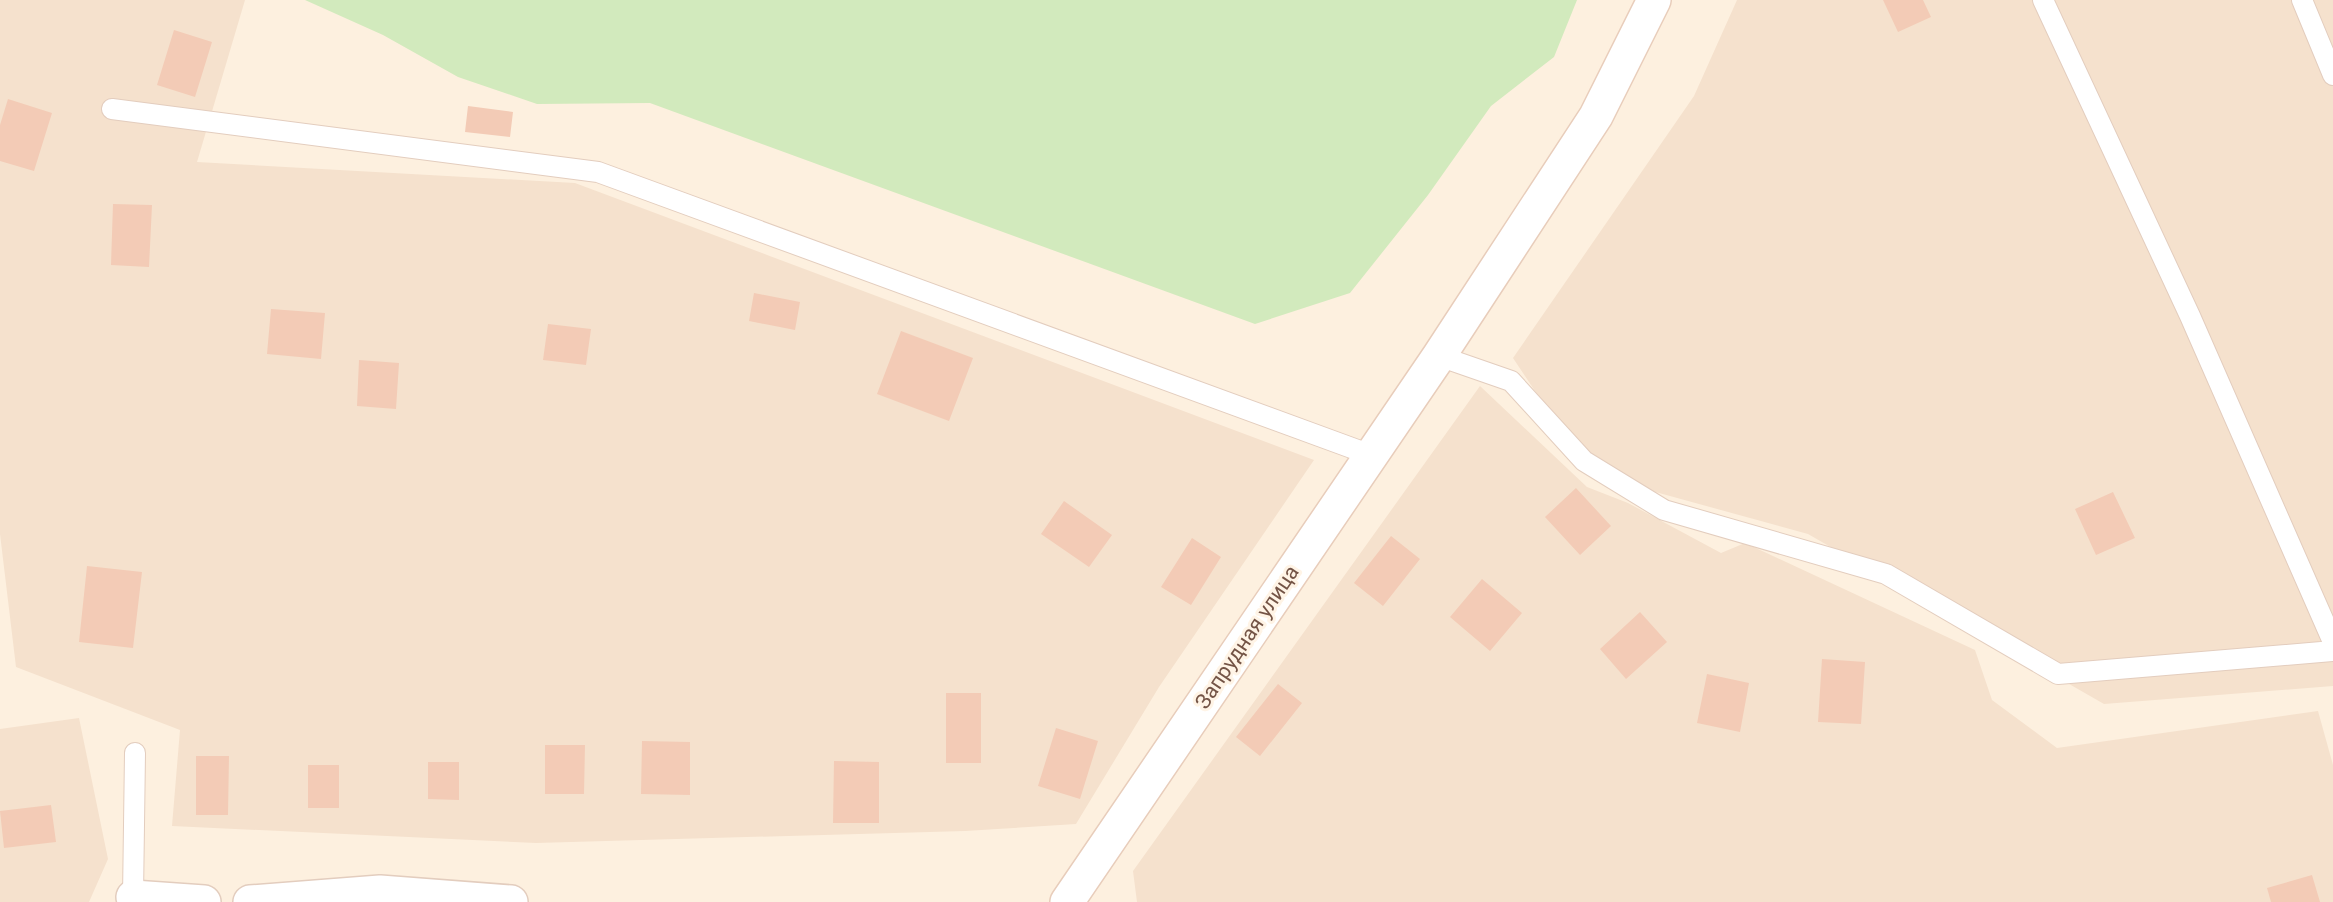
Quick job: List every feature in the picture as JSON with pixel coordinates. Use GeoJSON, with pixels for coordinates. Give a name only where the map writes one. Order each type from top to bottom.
{"type":"FeatureCollection","features":[{"type":"Feature","properties":{"kind":"street","name":"Запрудная улица"},"geometry":{"type":"LineString","coordinates":[[1068,902],[1433,364],[1596,116],[1654,0]]}},
{"type":"Feature","properties":{"kind":"street"},"geometry":{"type":"LineString","coordinates":[[250,902],[380,892],[511,902]]}},
{"type":"Feature","properties":{"kind":"street"},"geometry":{"type":"LineString","coordinates":[[132,900],[204,902]]}},
{"type":"Feature","properties":{"kind":"lane"},"geometry":{"type":"LineString","coordinates":[[2043,0],[2186,305],[2333,642]]}},
{"type":"Feature","properties":{"kind":"lane"},"geometry":{"type":"LineString","coordinates":[[2302,0],[2333,75]]}},
{"type":"Feature","properties":{"kind":"lane"},"geometry":{"type":"LineString","coordinates":[[112,109],[598,172],[1371,455]]}},
{"type":"Feature","properties":{"kind":"lane"},"geometry":{"type":"LineString","coordinates":[[1433,364],[1511,381],[1584,461],[1664,510],[1886,574],[2058,674],[2333,651]]}},
{"type":"Feature","properties":{"kind":"lane"},"geometry":{"type":"LineString","coordinates":[[132,900],[135,753]]}},
{"type":"Feature","properties":{"kind":"shaded area"},"geometry":{"type":"Polygon","coordinates":[[[0,0],[245,0],[197,162],[575,183],[1314,460],[1159,687],[1076,824],[965,831],[536,843],[172,826],[180,730],[16,667],[0,534],[0,0]]]}},
{"type":"Feature","properties":{"kind":"shaded area"},"geometry":{"type":"Polygon","coordinates":[[[1737,0],[2333,0],[2333,686],[2104,704],[1808,534],[1590,474],[1513,358],[1694,96],[1737,0]]]}},
{"type":"Feature","properties":{"kind":"shaded area"},"geometry":{"type":"Polygon","coordinates":[[[1480,386],[1587,487],[1628,503],[1721,553],[1745,543],[1975,650],[1992,700],[2057,748],[2318,711],[2333,765],[2333,902],[1137,902],[1133,871],[1480,386]]]}},
{"type":"Feature","properties":{"kind":"shaded area"},"geometry":{"type":"Polygon","coordinates":[[[79,718],[108,859],[89,902],[0,902],[0,729],[79,718]]]}},
{"type":"Feature","properties":{"kind":"green space"},"geometry":{"type":"Polygon","coordinates":[[[305,0],[1577,0],[1554,57],[1491,106],[1428,195],[1350,293],[1255,324],[650,103],[537,104],[458,77],[383,35],[305,0]]]}},
{"type":"Feature","properties":{"kind":"building"},"geometry":{"type":"Polygon","coordinates":[[[1883,0],[1923,0],[1931,17],[1898,32],[1883,0]]]}},
{"type":"Feature","properties":{"kind":"building"},"geometry":{"type":"Polygon","coordinates":[[[174,30],[212,42],[195,97],[157,85],[174,30]]]}},
{"type":"Feature","properties":{"kind":"building"},"geometry":{"type":"Polygon","coordinates":[[[8,99],[52,113],[34,171],[0,161],[0,125],[8,99]]]}},
{"type":"Feature","properties":{"kind":"building"},"geometry":{"type":"Polygon","coordinates":[[[468,106],[513,112],[510,137],[465,132],[468,106]]]}},
{"type":"Feature","properties":{"kind":"building"},"geometry":{"type":"Polygon","coordinates":[[[113,204],[152,205],[149,267],[111,265],[113,204]]]}},
{"type":"Feature","properties":{"kind":"building"},"geometry":{"type":"Polygon","coordinates":[[[754,293],[800,302],[795,330],[749,321],[754,293]]]}},
{"type":"Feature","properties":{"kind":"building"},"geometry":{"type":"Polygon","coordinates":[[[271,309],[325,313],[321,359],[267,354],[271,309]]]}},
{"type":"Feature","properties":{"kind":"building"},"geometry":{"type":"Polygon","coordinates":[[[548,324],[591,329],[586,365],[543,360],[548,324]]]}},
{"type":"Feature","properties":{"kind":"building"},"geometry":{"type":"Polygon","coordinates":[[[901,331],[973,358],[949,421],[877,394],[901,331]]]}},
{"type":"Feature","properties":{"kind":"building"},"geometry":{"type":"Polygon","coordinates":[[[359,360],[399,363],[396,409],[357,406],[359,360]]]}},
{"type":"Feature","properties":{"kind":"building"},"geometry":{"type":"Polygon","coordinates":[[[1576,488],[1611,526],[1580,555],[1545,517],[1576,488]]]}},
{"type":"Feature","properties":{"kind":"building"},"geometry":{"type":"Polygon","coordinates":[[[2113,492],[2135,538],[2096,555],[2075,509],[2113,492]]]}},
{"type":"Feature","properties":{"kind":"building"},"geometry":{"type":"Polygon","coordinates":[[[1064,501],[1112,535],[1089,567],[1041,534],[1064,501]]]}},
{"type":"Feature","properties":{"kind":"building"},"geometry":{"type":"Polygon","coordinates":[[[1391,536],[1420,559],[1383,606],[1354,583],[1391,536]]]}},
{"type":"Feature","properties":{"kind":"building"},"geometry":{"type":"Polygon","coordinates":[[[1192,538],[1221,557],[1191,605],[1161,587],[1192,538]]]}},
{"type":"Feature","properties":{"kind":"building"},"geometry":{"type":"Polygon","coordinates":[[[87,566],[142,572],[133,648],[79,642],[87,566]]]}},
{"type":"Feature","properties":{"kind":"building"},"geometry":{"type":"Polygon","coordinates":[[[1482,579],[1522,613],[1490,651],[1450,617],[1482,579]]]}},
{"type":"Feature","properties":{"kind":"building"},"geometry":{"type":"Polygon","coordinates":[[[1640,612],[1667,642],[1626,679],[1600,649],[1640,612]]]}},
{"type":"Feature","properties":{"kind":"building"},"geometry":{"type":"Polygon","coordinates":[[[1822,659],[1865,662],[1861,724],[1818,722],[1822,659]]]}},
{"type":"Feature","properties":{"kind":"building"},"geometry":{"type":"Polygon","coordinates":[[[1707,674],[1749,683],[1740,732],[1697,723],[1707,674]]]}},
{"type":"Feature","properties":{"kind":"building"},"geometry":{"type":"Polygon","coordinates":[[[1278,684],[1302,703],[1260,756],[1236,737],[1278,684]]]}},
{"type":"Feature","properties":{"kind":"building"},"geometry":{"type":"Polygon","coordinates":[[[946,693],[981,693],[981,763],[946,763],[946,693]]]}},
{"type":"Feature","properties":{"kind":"building"},"geometry":{"type":"Polygon","coordinates":[[[1056,728],[1098,741],[1080,799],[1038,786],[1056,728]]]}},
{"type":"Feature","properties":{"kind":"building"},"geometry":{"type":"Polygon","coordinates":[[[642,741],[690,742],[690,795],[641,794],[642,741]]]}},
{"type":"Feature","properties":{"kind":"building"},"geometry":{"type":"Polygon","coordinates":[[[545,745],[585,745],[584,794],[545,794],[545,745]]]}},
{"type":"Feature","properties":{"kind":"building"},"geometry":{"type":"Polygon","coordinates":[[[196,756],[229,756],[228,815],[196,815],[196,756]]]}},
{"type":"Feature","properties":{"kind":"building"},"geometry":{"type":"Polygon","coordinates":[[[834,761],[879,762],[879,823],[833,823],[834,761]]]}},
{"type":"Feature","properties":{"kind":"building"},"geometry":{"type":"Polygon","coordinates":[[[428,762],[459,762],[459,800],[428,799],[428,762]]]}},
{"type":"Feature","properties":{"kind":"building"},"geometry":{"type":"Polygon","coordinates":[[[308,765],[339,765],[339,808],[308,808],[308,765]]]}},
{"type":"Feature","properties":{"kind":"building"},"geometry":{"type":"Polygon","coordinates":[[[51,805],[56,842],[4,848],[0,811],[51,805]]]}},
{"type":"Feature","properties":{"kind":"building"},"geometry":{"type":"Polygon","coordinates":[[[2312,875],[2320,902],[2271,902],[2267,888],[2312,875]]]}}]}
